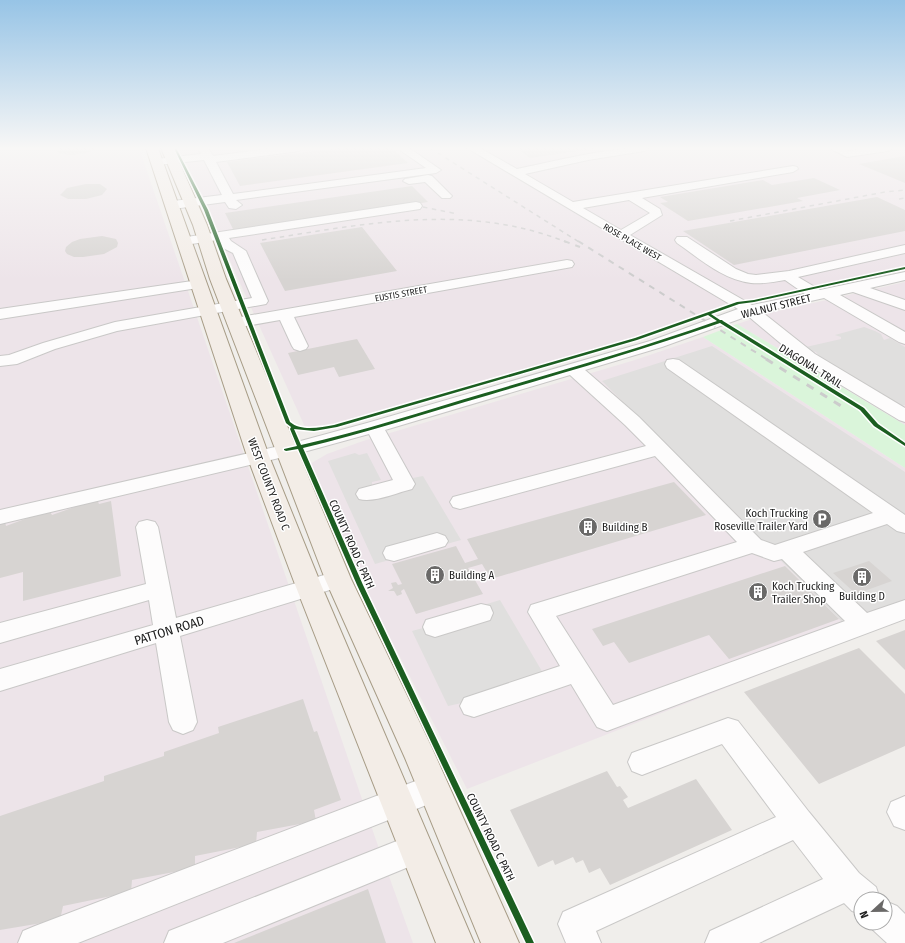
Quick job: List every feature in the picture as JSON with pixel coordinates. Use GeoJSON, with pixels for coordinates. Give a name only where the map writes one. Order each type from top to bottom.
{"type":"FeatureCollection","features":[{"type":"Feature","properties":{"kind":"main road","name":"WEST COUNTY ROAD C"},"geometry":{"type":"LineString","coordinates":[[167,192],[258,456],[309,588],[455,943]]}},
{"type":"Feature","properties":{"kind":"main road"},"geometry":{"type":"LineString","coordinates":[[186,192],[232,315],[338,579],[437,794],[500,943]]}},
{"type":"Feature","properties":{"kind":"street"},"geometry":{"type":"LineString","coordinates":[[226,192],[233,206],[275,200]]}},
{"type":"Feature","properties":{"kind":"street"},"geometry":{"type":"LineString","coordinates":[[172,205],[275,192]]}},
{"type":"Feature","properties":{"kind":"street"},"geometry":{"type":"LineString","coordinates":[[442,192],[446,196]]}},
{"type":"Feature","properties":{"kind":"street","name":"ROSE PLACE WEST"},"geometry":{"type":"LineString","coordinates":[[547,192],[750,310],[809,358],[905,416]]}},
{"type":"Feature","properties":{"kind":"street"},"geometry":{"type":"LineString","coordinates":[[571,206],[655,192]]}},
{"type":"Feature","properties":{"kind":"street"},"geometry":{"type":"LineString","coordinates":[[621,236],[656,216],[656,212],[631,196]]}},
{"type":"Feature","properties":{"kind":"street"},"geometry":{"type":"LineString","coordinates":[[185,241],[416,206]]}},
{"type":"Feature","properties":{"kind":"street"},"geometry":{"type":"LineString","coordinates":[[0,361],[11,360],[49,346],[115,327],[208,311],[232,315],[261,301],[239,251],[226,244],[221,235]]}},
{"type":"Feature","properties":{"kind":"street"},"geometry":{"type":"LineString","coordinates":[[682,240],[735,274],[745,278],[758,279],[789,275],[905,249]]}},
{"type":"Feature","properties":{"kind":"street","name":"EUSTIS STREET"},"geometry":{"type":"LineString","coordinates":[[232,315],[285,314],[567,264]]}},
{"type":"Feature","properties":{"kind":"street"},"geometry":{"type":"LineString","coordinates":[[789,275],[793,280],[905,339]]}},
{"type":"Feature","properties":{"kind":"street","name":"WALNUT STREET"},"geometry":{"type":"LineString","coordinates":[[0,517],[286,450],[374,427],[656,344],[750,310],[905,276]]}},
{"type":"Feature","properties":{"kind":"street"},"geometry":{"type":"LineString","coordinates":[[0,314],[199,284]]}},
{"type":"Feature","properties":{"kind":"street"},"geometry":{"type":"LineString","coordinates":[[853,287],[905,305]]}},
{"type":"Feature","properties":{"kind":"street"},"geometry":{"type":"LineString","coordinates":[[285,314],[300,346]]}},
{"type":"Feature","properties":{"kind":"street"},"geometry":{"type":"LineString","coordinates":[[673,364],[897,521]]}},
{"type":"Feature","properties":{"kind":"street"},"geometry":{"type":"LineString","coordinates":[[574,369],[632,421],[753,545],[774,553],[897,521]]}},
{"type":"Feature","properties":{"kind":"street"},"geometry":{"type":"LineString","coordinates":[[366,494],[405,484],[374,427]]}},
{"type":"Feature","properties":{"kind":"street"},"geometry":{"type":"LineString","coordinates":[[460,502],[659,449]]}},
{"type":"Feature","properties":{"kind":"street"},"geometry":{"type":"LineString","coordinates":[[147,527],[183,722]]}},
{"type":"Feature","properties":{"kind":"street"},"geometry":{"type":"LineString","coordinates":[[394,553],[437,541]]}},
{"type":"Feature","properties":{"kind":"street"},"geometry":{"type":"LineString","coordinates":[[753,545],[540,612],[607,718],[905,609]]}},
{"type":"Feature","properties":{"kind":"street"},"geometry":{"type":"LineString","coordinates":[[786,549],[864,624]]}},
{"type":"Feature","properties":{"kind":"street","name":"PATTON ROAD"},"geometry":{"type":"LineString","coordinates":[[0,680],[338,579]]}},
{"type":"Feature","properties":{"kind":"street"},"geometry":{"type":"LineString","coordinates":[[0,633],[158,589]]}},
{"type":"Feature","properties":{"kind":"street"},"geometry":{"type":"LineString","coordinates":[[435,627],[481,613]]}},
{"type":"Feature","properties":{"kind":"street"},"geometry":{"type":"LineString","coordinates":[[474,706],[576,671]]}},
{"type":"Feature","properties":{"kind":"street"},"geometry":{"type":"LineString","coordinates":[[642,762],[728,730],[798,822],[856,891]]}},
{"type":"Feature","properties":{"kind":"street"},"geometry":{"type":"LineString","coordinates":[[35,943],[437,794]]}},
{"type":"Feature","properties":{"kind":"street"},"geometry":{"type":"LineString","coordinates":[[905,810],[902,812],[905,816]]}},
{"type":"Feature","properties":{"kind":"street"},"geometry":{"type":"LineString","coordinates":[[584,943],[575,924],[798,822]]}},
{"type":"Feature","properties":{"kind":"street"},"geometry":{"type":"LineString","coordinates":[[181,943],[417,848]]}},
{"type":"Feature","properties":{"kind":"street"},"geometry":{"type":"LineString","coordinates":[[722,943],[853,892]]}},
{"type":"Feature","properties":{"kind":"shaded area"},"geometry":{"type":"Polygon","coordinates":[[[0,192],[154,192],[376,840],[413,943],[0,943],[0,192]]]}},
{"type":"Feature","properties":{"kind":"shaded area"},"geometry":{"type":"Polygon","coordinates":[[[199,192],[905,192],[905,267],[755,300],[746,299],[695,316],[696,317],[680,323],[552,362],[330,425],[305,427],[199,192]]]}},
{"type":"Feature","properties":{"kind":"shaded area"},"geometry":{"type":"Polygon","coordinates":[[[905,282],[905,425],[737,324],[774,312],[905,282]]]}},
{"type":"Feature","properties":{"kind":"shaded area"},"geometry":{"type":"Polygon","coordinates":[[[864,327],[881,334],[884,340],[890,338],[905,347],[905,405],[900,406],[835,367],[819,356],[816,352],[811,351],[806,347],[841,339],[841,337],[835,335],[864,327]]]}},
{"type":"Feature","properties":{"kind":"shaded area"},"geometry":{"type":"Polygon","coordinates":[[[703,337],[905,468],[905,618],[467,789],[370,598],[314,476],[310,464],[327,454],[363,441],[635,360],[703,337]]]}},
{"type":"Feature","properties":{"kind":"shaded area","name":"Koch Trucking Roseville Trailer Yard"},"geometry":{"type":"Polygon","coordinates":[[[712,346],[905,472],[905,617],[856,636],[602,381],[712,346]]]}},
{"type":"Feature","properties":{"kind":"shaded area"},"geometry":{"type":"Polygon","coordinates":[[[355,453],[359,455],[367,453],[381,480],[372,482],[372,486],[423,476],[461,540],[375,564],[328,461],[355,453]]]}},
{"type":"Feature","properties":{"kind":"shaded area"},"geometry":{"type":"Polygon","coordinates":[[[500,600],[553,690],[471,718],[465,705],[462,703],[448,706],[412,631],[423,628],[425,623],[500,600]]]}},
{"type":"Feature","properties":{"kind":"green space"},"geometry":{"type":"Polygon","coordinates":[[[737,324],[905,425],[905,468],[703,337],[737,324]]]}},
{"type":"Feature","properties":{"kind":"building"},"geometry":{"type":"Polygon","coordinates":[[[63,192],[104,192],[102,195],[86,199],[68,199],[60,195],[63,192]]]}},
{"type":"Feature","properties":{"kind":"building"},"geometry":{"type":"Polygon","coordinates":[[[370,192],[418,192],[428,202],[234,231],[225,213],[370,192]]]}},
{"type":"Feature","properties":{"kind":"building"},"geometry":{"type":"Polygon","coordinates":[[[690,192],[829,192],[797,198],[803,201],[688,221],[660,203],[668,202],[660,197],[690,192]]]}},
{"type":"Feature","properties":{"kind":"building"},"geometry":{"type":"Polygon","coordinates":[[[877,197],[905,210],[905,231],[734,265],[683,231],[877,197]]]}},
{"type":"Feature","properties":{"kind":"building"},"geometry":{"type":"Polygon","coordinates":[[[362,227],[397,271],[285,291],[260,243],[362,227]]]}},
{"type":"Feature","properties":{"kind":"building"},"geometry":{"type":"Polygon","coordinates":[[[102,236],[116,239],[118,243],[117,247],[104,254],[83,257],[74,257],[67,254],[65,251],[66,247],[72,242],[80,239],[102,236]]]}},
{"type":"Feature","properties":{"kind":"building"},"geometry":{"type":"Polygon","coordinates":[[[357,339],[375,369],[339,377],[334,367],[298,375],[288,353],[357,339]]]}},
{"type":"Feature","properties":{"kind":"building","name":"Building B"},"geometry":{"type":"Polygon","coordinates":[[[674,482],[706,515],[491,579],[482,564],[468,568],[483,594],[416,614],[404,589],[401,591],[402,594],[397,596],[394,591],[388,591],[393,588],[391,583],[396,582],[398,585],[402,584],[392,564],[456,546],[465,563],[478,559],[467,539],[674,482]]]}},
{"type":"Feature","properties":{"kind":"building"},"geometry":{"type":"Polygon","coordinates":[[[97,499],[99,504],[111,501],[121,576],[23,601],[23,572],[0,578],[0,523],[5,521],[6,526],[49,510],[52,515],[97,499]]]}},
{"type":"Feature","properties":{"kind":"building","name":"Building D"},"geometry":{"type":"Polygon","coordinates":[[[869,561],[892,581],[856,594],[833,573],[869,561]]]}},
{"type":"Feature","properties":{"kind":"building","name":"Koch Trucking Trailer Shop"},"geometry":{"type":"Polygon","coordinates":[[[785,566],[839,619],[729,659],[709,635],[629,663],[614,642],[603,646],[592,629],[785,566]]]}},
{"type":"Feature","properties":{"kind":"building"},"geometry":{"type":"Polygon","coordinates":[[[905,630],[905,670],[876,641],[905,630]]]}},
{"type":"Feature","properties":{"kind":"building"},"geometry":{"type":"Polygon","coordinates":[[[859,648],[905,694],[905,746],[819,784],[744,692],[859,648]]]}},
{"type":"Feature","properties":{"kind":"building"},"geometry":{"type":"Polygon","coordinates":[[[303,699],[314,732],[317,731],[341,800],[314,810],[316,821],[257,832],[256,844],[195,856],[195,868],[132,880],[131,892],[63,906],[60,920],[0,930],[0,816],[104,781],[104,776],[164,756],[164,752],[219,733],[218,727],[303,699]]]}},
{"type":"Feature","properties":{"kind":"building"},"geometry":{"type":"Polygon","coordinates":[[[607,771],[617,787],[620,786],[628,797],[623,800],[628,808],[696,779],[732,830],[610,885],[600,868],[589,873],[583,860],[576,863],[573,857],[555,865],[553,860],[538,867],[510,810],[607,771]]]}},
{"type":"Feature","properties":{"kind":"building"},"geometry":{"type":"Polygon","coordinates":[[[368,889],[386,943],[234,943],[368,889]]]}},
{"type":"Feature","properties":{"kind":"railway"},"geometry":{"type":"LineString","coordinates":[[500,192],[579,242]]}},
{"type":"Feature","properties":{"kind":"railway"},"geometry":{"type":"LineString","coordinates":[[730,221],[885,192]]}},
{"type":"Feature","properties":{"kind":"railway"},"geometry":{"type":"LineString","coordinates":[[899,199],[905,198]]}},
{"type":"Feature","properties":{"kind":"railway"},"geometry":{"type":"LineString","coordinates":[[423,207],[458,214]]}},
{"type":"Feature","properties":{"kind":"railway"},"geometry":{"type":"LineString","coordinates":[[262,240],[377,223],[415,220],[453,220],[491,223],[529,230],[566,242]]}},
{"type":"Feature","properties":{"kind":"railway"},"geometry":{"type":"LineString","coordinates":[[564,241],[580,247]]}},
{"type":"Feature","properties":{"kind":"railway"},"geometry":{"type":"LineString","coordinates":[[578,241],[768,360]]}},
{"type":"Feature","properties":{"kind":"railway"},"geometry":{"type":"LineString","coordinates":[[766,359],[846,409]]}},
{"type":"Feature","properties":{"kind":"cycle path","name":"COUNTY ROAD C PATH"},"geometry":{"type":"LineString","coordinates":[[197,192],[206,210],[288,423],[293,427],[292,429],[360,585],[530,943]]}},
{"type":"Feature","properties":{"kind":"cycle path","name":"DIAGONAL TRAIL"},"geometry":{"type":"LineString","coordinates":[[905,268],[754,301],[738,303],[708,314],[862,409],[876,425],[905,445]]}},
{"type":"Feature","properties":{"kind":"cycle path"},"geometry":{"type":"LineString","coordinates":[[293,427],[314,430],[335,426],[636,339],[708,314]]}},
{"type":"Feature","properties":{"kind":"cycle path"},"geometry":{"type":"LineString","coordinates":[[286,450],[337,438],[412,417],[634,350],[721,321]]}},
{"type":"Feature","properties":{"kind":"place","name":"Koch Trucking Roseville Trailer Yard"},"geometry":{"type":"Point","coordinates":[822,519]}},
{"type":"Feature","properties":{"kind":"place","name":"Building B"},"geometry":{"type":"Point","coordinates":[588,527]}},
{"type":"Feature","properties":{"kind":"place","name":"Building A"},"geometry":{"type":"Point","coordinates":[435,575]}},
{"type":"Feature","properties":{"kind":"place","name":"Building D"},"geometry":{"type":"Point","coordinates":[862,577]}},
{"type":"Feature","properties":{"kind":"place","name":"Koch Trucking Trailer Shop"},"geometry":{"type":"Point","coordinates":[758,592]}}]}
